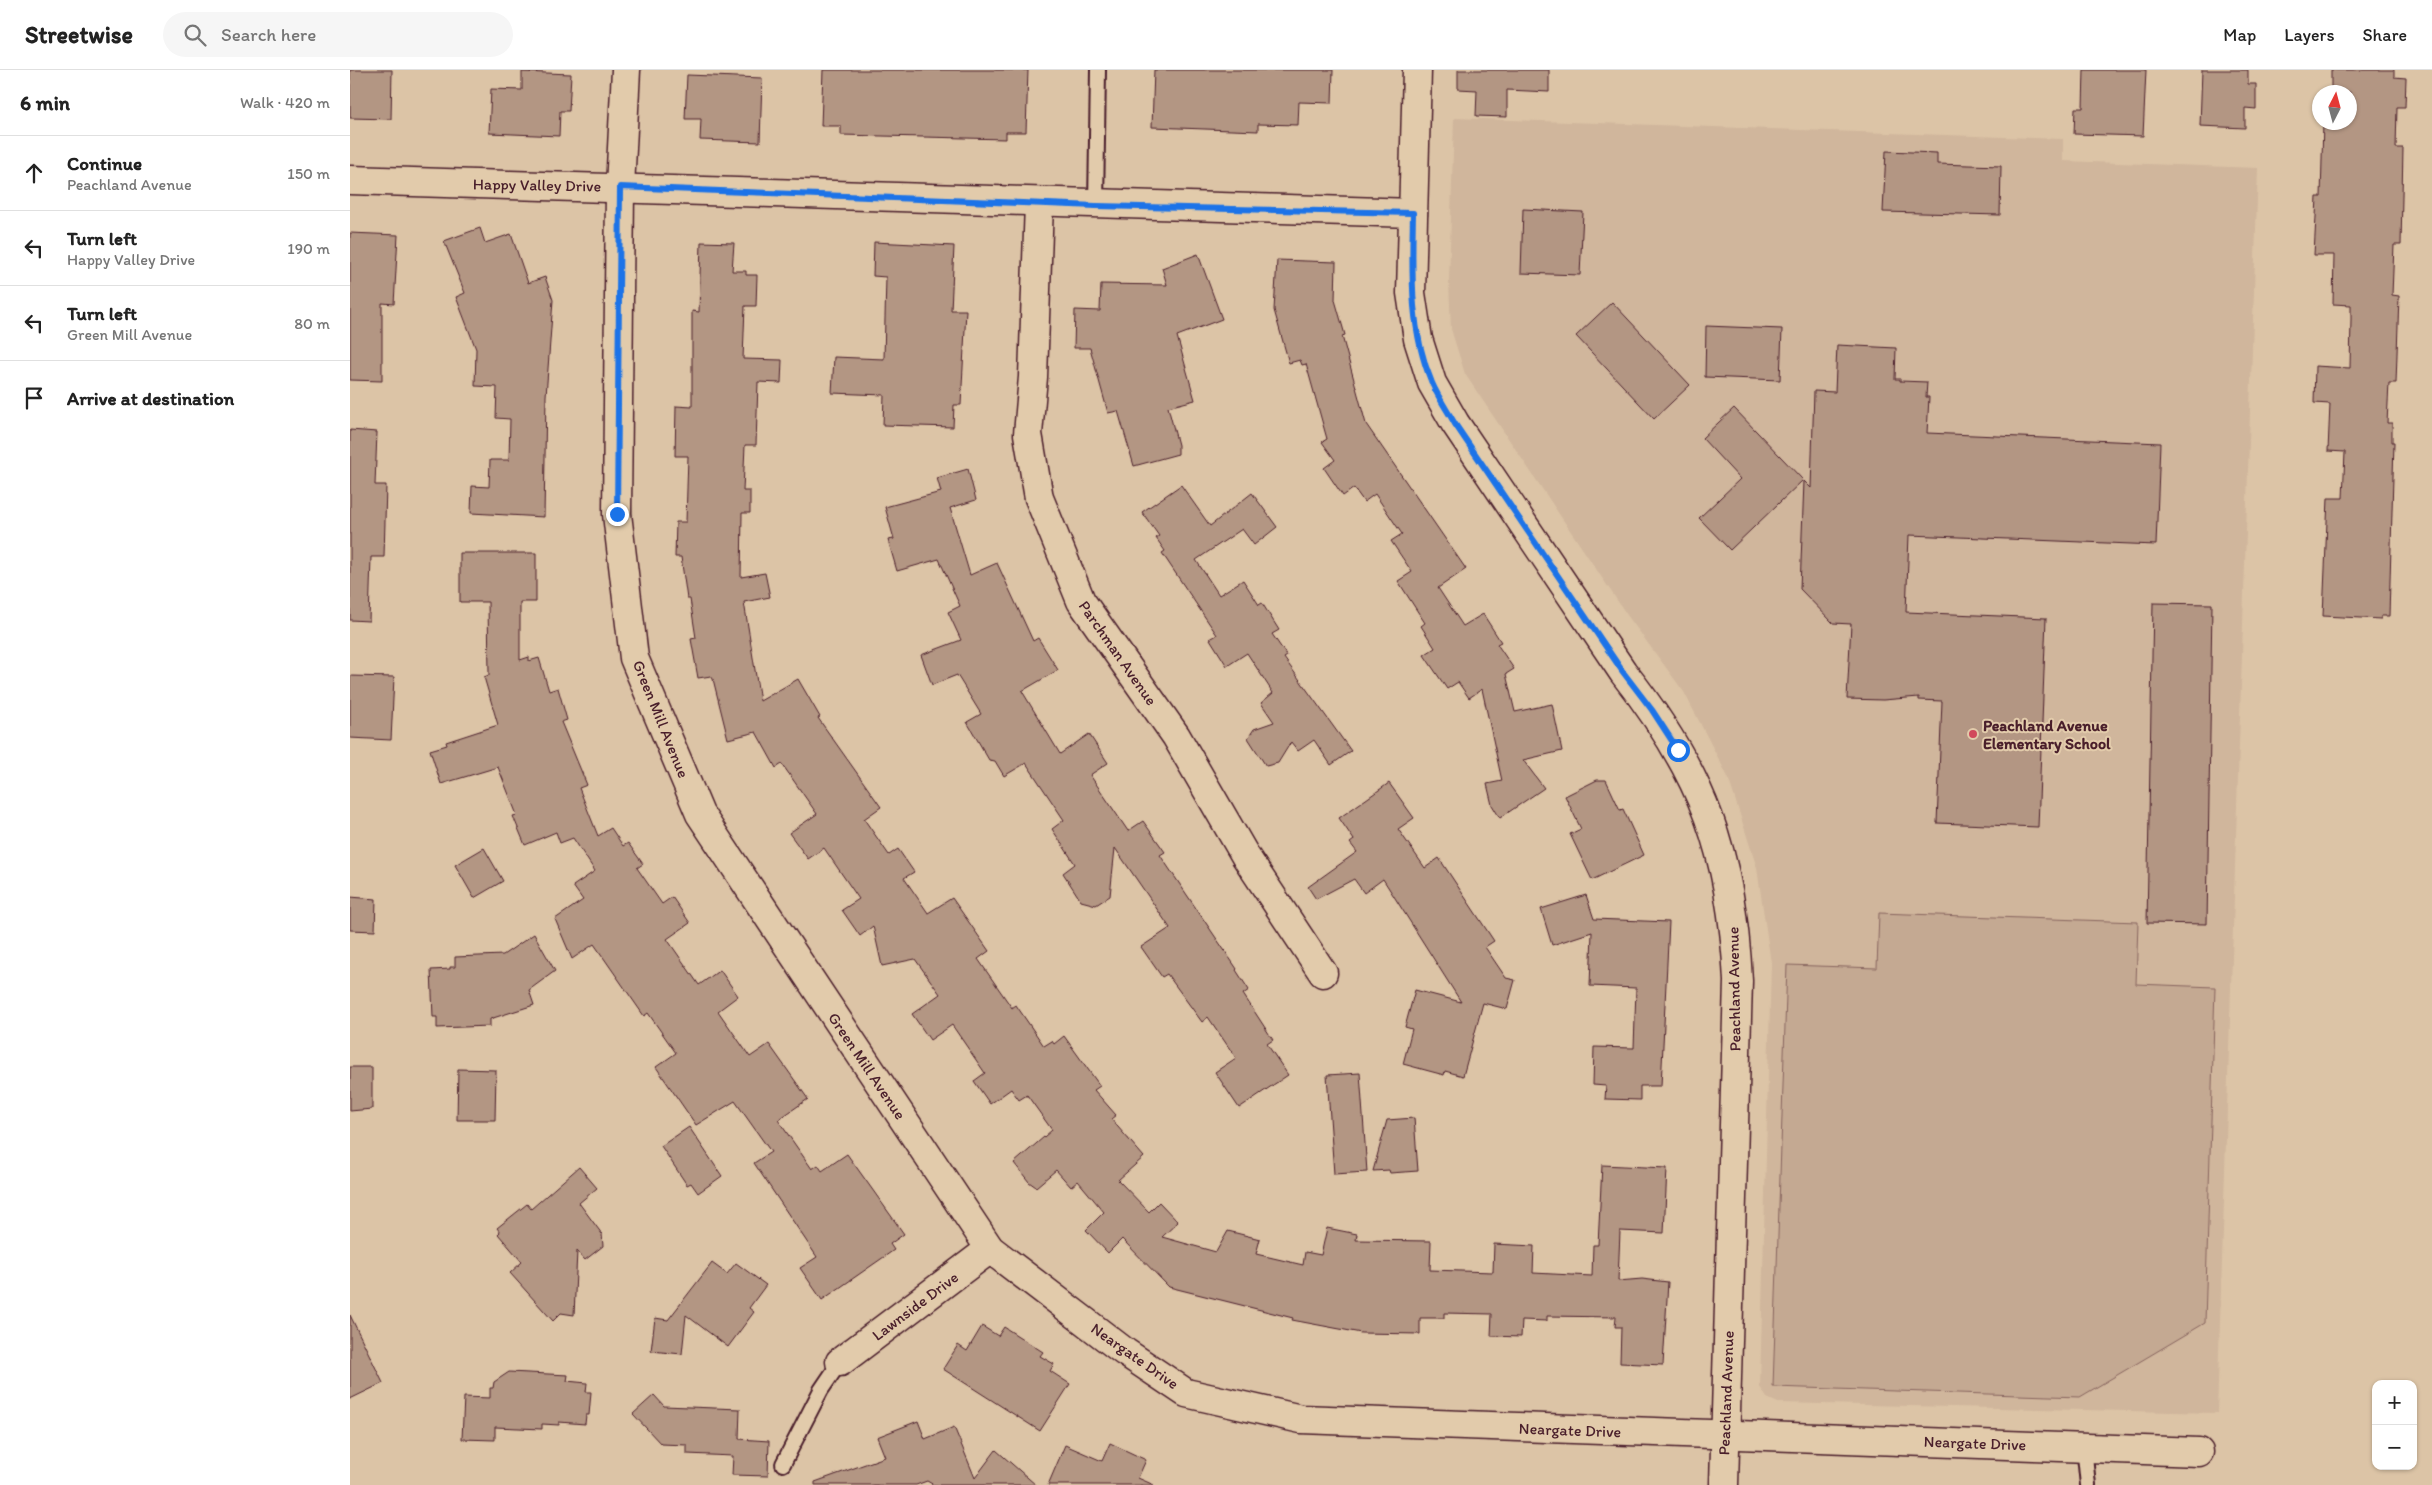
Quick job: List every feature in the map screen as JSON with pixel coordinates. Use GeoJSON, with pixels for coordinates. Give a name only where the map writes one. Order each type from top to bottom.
{"type":"FeatureCollection","features":[{"type":"Feature","properties":{"kind":"street","name":"Green Mill Avenue"},"geometry":{"type":"LineString","coordinates":[[626,70],[620,187],[617,514],[634,658],[700,814],[990,1250]]}},
{"type":"Feature","properties":{"kind":"street","name":"Peachland Avenue"},"geometry":{"type":"LineString","coordinates":[[1417,70],[1411,293],[1418,339],[1432,383],[1455,424],[1678,750],[1699,792],[1716,836],[1728,881],[1735,928],[1738,981],[1724,1485]]}},
{"type":"Feature","properties":{"kind":"street","name":"Happy Valley Drive"},"geometry":{"type":"LineString","coordinates":[[350,180],[620,187],[1096,206],[1413,213]]}},
{"type":"Feature","properties":{"kind":"street","name":"Parchman Avenue"},"geometry":{"type":"LineString","coordinates":[[1039,203],[1033,377],[1028,434],[1039,498],[1081,601],[1176,736],[1246,857],[1323,974]]}},
{"type":"Feature","properties":{"kind":"street","name":"Lawnside Drive"},"geometry":{"type":"LineString","coordinates":[[840,1362],[990,1250]]}},
{"type":"Feature","properties":{"kind":"street","name":"Neargate Drive"},"geometry":{"type":"LineString","coordinates":[[990,1250],[1126,1352],[1186,1393],[1301,1419],[1725,1436],[2084,1446],[2199,1452]]}},
{"type":"Feature","properties":{"kind":"lane"},"geometry":{"type":"LineString","coordinates":[[1096,206],[1098,70]]}},
{"type":"Feature","properties":{"kind":"lane"},"geometry":{"type":"LineString","coordinates":[[782,1464],[821,1390],[840,1362]]}},
{"type":"Feature","properties":{"kind":"lane"},"geometry":{"type":"LineString","coordinates":[[2084,1446],[2088,1485]]}},
{"type":"Feature","properties":{"kind":"shaded area","name":"Peachland Avenue Elementary School"},"geometry":{"type":"Polygon","coordinates":[[[1454,118],[2063,139],[2063,161],[2258,168],[2217,1413],[1778,1403],[1767,1398],[1760,1387],[1771,963],[1757,868],[1728,777],[1684,692],[1627,615],[1465,374],[1451,329],[1449,281],[1454,118]]]}},
{"type":"Feature","properties":{"kind":"shaded area"},"geometry":{"type":"Polygon","coordinates":[[[1879,913],[2138,922],[2136,984],[2215,987],[2205,1323],[2080,1397],[1773,1387],[1787,965],[1877,968],[1879,913]]]}},
{"type":"Feature","properties":{"kind":"building"},"geometry":{"type":"Polygon","coordinates":[[[350,70],[392,70],[391,119],[350,118],[350,70]]]}},
{"type":"Feature","properties":{"kind":"building"},"geometry":{"type":"Polygon","coordinates":[[[823,70],[1028,70],[1026,132],[1006,132],[1006,139],[841,135],[841,126],[821,126],[823,70]]]}},
{"type":"Feature","properties":{"kind":"building"},"geometry":{"type":"Polygon","coordinates":[[[1154,70],[1333,70],[1332,103],[1299,102],[1298,125],[1258,124],[1258,131],[1152,127],[1154,70]]]}},
{"type":"Feature","properties":{"kind":"building"},"geometry":{"type":"Polygon","coordinates":[[[1458,70],[1549,70],[1549,92],[1507,90],[1507,117],[1476,116],[1477,90],[1458,89],[1458,70]]]}},
{"type":"Feature","properties":{"kind":"building"},"geometry":{"type":"Polygon","coordinates":[[[2084,70],[2146,70],[2143,136],[2074,134],[2075,108],[2083,108],[2084,70]]]}},
{"type":"Feature","properties":{"kind":"building"},"geometry":{"type":"Polygon","coordinates":[[[2202,70],[2248,70],[2248,84],[2256,84],[2256,109],[2245,108],[2245,128],[2200,126],[2202,70]]]}},
{"type":"Feature","properties":{"kind":"building"},"geometry":{"type":"Polygon","coordinates":[[[2331,70],[2394,70],[2394,77],[2406,78],[2405,107],[2397,107],[2396,148],[2403,148],[2401,245],[2394,245],[2392,295],[2399,296],[2396,383],[2389,383],[2387,423],[2392,423],[2392,442],[2394,442],[2389,616],[2381,616],[2381,619],[2323,616],[2328,498],[2343,498],[2345,452],[2328,451],[2330,404],[2314,403],[2315,366],[2350,368],[2351,305],[2333,304],[2334,255],[2314,255],[2317,197],[2321,197],[2323,130],[2357,130],[2357,85],[2331,85],[2331,70]]]}},
{"type":"Feature","properties":{"kind":"building"},"geometry":{"type":"Polygon","coordinates":[[[522,72],[571,74],[569,111],[560,111],[559,136],[489,133],[491,89],[522,90],[522,72]]]}},
{"type":"Feature","properties":{"kind":"building"},"geometry":{"type":"Polygon","coordinates":[[[687,75],[762,78],[760,142],[700,140],[701,119],[685,119],[687,75]]]}},
{"type":"Feature","properties":{"kind":"building"},"geometry":{"type":"Polygon","coordinates":[[[1886,151],[1937,153],[1937,164],[2001,166],[2000,215],[1883,212],[1886,151]]]}},
{"type":"Feature","properties":{"kind":"building"},"geometry":{"type":"Polygon","coordinates":[[[1523,209],[1583,212],[1580,275],[1521,273],[1523,209]]]}},
{"type":"Feature","properties":{"kind":"building"},"geometry":{"type":"Polygon","coordinates":[[[480,228],[485,243],[511,234],[528,283],[545,277],[553,300],[546,396],[544,517],[471,513],[472,486],[489,487],[490,460],[509,460],[510,419],[496,418],[497,387],[475,386],[476,349],[456,297],[465,293],[444,241],[480,228]]]}},
{"type":"Feature","properties":{"kind":"building"},"geometry":{"type":"Polygon","coordinates":[[[350,233],[398,235],[394,304],[382,303],[382,381],[350,380],[350,233]]]}},
{"type":"Feature","properties":{"kind":"building"},"geometry":{"type":"Polygon","coordinates":[[[701,242],[734,243],[732,271],[746,271],[746,275],[757,275],[756,306],[745,306],[743,359],[782,360],[781,383],[758,382],[756,445],[745,445],[743,491],[750,491],[750,513],[742,513],[741,577],[765,573],[770,597],[744,602],[760,701],[798,679],[820,717],[818,718],[881,807],[864,819],[889,855],[898,849],[914,872],[904,878],[928,913],[952,898],[989,951],[978,959],[1012,1008],[1016,1005],[1044,1046],[1052,1041],[1054,1044],[1064,1036],[1100,1086],[1094,1090],[1116,1115],[1111,1119],[1144,1157],[1118,1180],[1149,1212],[1159,1202],[1178,1222],[1162,1237],[1216,1252],[1228,1231],[1260,1239],[1256,1254],[1303,1265],[1305,1252],[1321,1255],[1327,1228],[1357,1234],[1356,1240],[1431,1241],[1430,1270],[1493,1272],[1494,1244],[1534,1246],[1533,1273],[1592,1276],[1593,1245],[1598,1245],[1602,1165],[1667,1168],[1664,1233],[1620,1231],[1618,1281],[1642,1279],[1668,1282],[1663,1365],[1620,1363],[1621,1327],[1615,1327],[1616,1317],[1547,1316],[1547,1321],[1522,1320],[1521,1337],[1491,1336],[1492,1314],[1444,1313],[1444,1318],[1420,1318],[1420,1334],[1361,1333],[1292,1320],[1293,1318],[1169,1287],[1122,1239],[1108,1253],[1086,1230],[1104,1212],[1078,1181],[1071,1187],[1056,1170],[1036,1187],[1029,1182],[1014,1163],[1052,1130],[1027,1095],[1019,1100],[1011,1089],[990,1104],[974,1081],[985,1073],[952,1025],[930,1040],[912,1014],[940,994],[915,959],[882,966],[873,926],[860,936],[842,910],[859,899],[824,848],[808,859],[789,833],[817,814],[782,764],[776,768],[756,732],[728,739],[713,679],[711,676],[698,678],[691,639],[696,638],[690,599],[687,599],[681,557],[675,557],[676,522],[686,522],[688,456],[675,456],[676,406],[692,407],[692,311],[699,312],[701,242]]]}},
{"type":"Feature","properties":{"kind":"building"},"geometry":{"type":"Polygon","coordinates":[[[874,242],[954,246],[951,310],[966,310],[961,405],[954,405],[953,427],[883,425],[884,395],[832,393],[834,357],[884,359],[886,277],[873,276],[874,242]]]}},
{"type":"Feature","properties":{"kind":"building"},"geometry":{"type":"Polygon","coordinates":[[[1198,254],[1222,319],[1177,336],[1195,400],[1168,407],[1178,445],[1178,454],[1134,466],[1118,411],[1108,413],[1090,348],[1074,348],[1075,310],[1100,311],[1101,284],[1167,285],[1162,268],[1198,254]]]}},
{"type":"Feature","properties":{"kind":"building"},"geometry":{"type":"Polygon","coordinates":[[[1277,260],[1336,262],[1335,300],[1345,335],[1342,336],[1366,424],[1466,569],[1438,588],[1463,626],[1483,614],[1501,642],[1497,644],[1514,669],[1506,674],[1515,712],[1552,704],[1562,751],[1523,760],[1544,788],[1500,818],[1492,805],[1487,784],[1502,781],[1482,689],[1469,698],[1458,682],[1447,689],[1424,655],[1435,648],[1421,626],[1425,623],[1398,581],[1412,572],[1391,541],[1402,534],[1375,494],[1364,502],[1354,488],[1343,496],[1324,468],[1335,460],[1322,442],[1327,439],[1306,364],[1302,365],[1300,360],[1289,363],[1274,310],[1277,260]]]}},
{"type":"Feature","properties":{"kind":"building"},"geometry":{"type":"Polygon","coordinates":[[[1612,302],[1690,385],[1654,419],[1576,336],[1612,302]]]}},
{"type":"Feature","properties":{"kind":"building"},"geometry":{"type":"Polygon","coordinates":[[[1706,326],[1782,329],[1780,380],[1705,377],[1706,326]]]}},
{"type":"Feature","properties":{"kind":"building"},"geometry":{"type":"Polygon","coordinates":[[[1837,345],[1896,348],[1895,379],[1900,379],[1900,381],[1927,382],[1926,397],[1929,397],[1927,433],[2160,443],[2156,545],[1909,535],[1906,612],[2046,618],[2038,827],[1937,823],[1942,701],[1919,700],[1919,697],[1883,700],[1847,699],[1851,624],[1833,623],[1800,589],[1804,481],[1811,488],[1814,391],[1835,392],[1837,345]]]}},
{"type":"Feature","properties":{"kind":"building"},"geometry":{"type":"Polygon","coordinates":[[[1734,408],[1803,480],[1730,550],[1699,518],[1740,479],[1702,438],[1734,408]]]}},
{"type":"Feature","properties":{"kind":"building"},"geometry":{"type":"Polygon","coordinates":[[[350,430],[377,432],[375,485],[386,485],[384,557],[371,557],[369,621],[350,620],[350,430]]]}},
{"type":"Feature","properties":{"kind":"building"},"geometry":{"type":"Polygon","coordinates":[[[968,469],[976,500],[950,508],[970,575],[997,563],[1033,641],[1038,638],[1058,670],[1022,691],[1060,754],[1089,734],[1108,763],[1090,775],[1128,831],[1143,821],[1165,852],[1160,855],[1237,969],[1249,990],[1243,994],[1273,1040],[1267,1044],[1288,1075],[1239,1108],[1215,1072],[1236,1058],[1208,1017],[1202,1022],[1167,974],[1162,977],[1141,947],[1170,928],[1115,848],[1110,896],[1096,905],[1081,901],[1063,873],[1075,864],[1052,829],[1064,820],[1026,763],[1004,776],[995,761],[989,760],[967,722],[981,714],[957,675],[932,685],[921,655],[961,640],[948,612],[960,606],[939,559],[897,571],[888,540],[894,539],[885,507],[941,492],[937,478],[968,469]]]}},
{"type":"Feature","properties":{"kind":"building"},"geometry":{"type":"Polygon","coordinates":[[[1181,485],[1210,526],[1252,493],[1277,527],[1254,545],[1242,529],[1196,560],[1219,595],[1243,580],[1259,605],[1262,603],[1279,630],[1272,634],[1287,656],[1284,658],[1351,751],[1331,765],[1314,740],[1298,751],[1291,742],[1278,763],[1266,766],[1248,738],[1254,729],[1274,722],[1261,703],[1273,693],[1247,653],[1227,666],[1210,639],[1217,635],[1162,553],[1165,551],[1156,538],[1159,536],[1142,512],[1181,485]]]}},
{"type":"Feature","properties":{"kind":"building"},"geometry":{"type":"Polygon","coordinates":[[[460,553],[536,553],[536,602],[520,602],[520,660],[529,657],[529,661],[539,658],[549,691],[558,688],[567,720],[561,722],[587,785],[579,788],[598,836],[611,828],[623,846],[628,843],[643,864],[637,868],[662,904],[672,897],[690,923],[667,939],[699,985],[720,970],[738,996],[718,1011],[750,1057],[769,1044],[808,1099],[778,1120],[812,1169],[818,1165],[822,1171],[847,1154],[904,1234],[890,1244],[894,1250],[822,1300],[800,1268],[817,1257],[754,1163],[771,1152],[735,1101],[696,1125],[656,1067],[676,1053],[648,1013],[644,1016],[594,944],[572,959],[555,919],[583,900],[573,886],[595,871],[573,838],[560,843],[556,832],[525,845],[513,816],[517,815],[498,767],[441,784],[430,750],[447,745],[446,742],[498,725],[484,677],[489,675],[488,602],[460,602],[460,553]]]}},
{"type":"Feature","properties":{"kind":"building"},"geometry":{"type":"Polygon","coordinates":[[[2153,603],[2212,604],[2207,924],[2147,923],[2153,603]]]}},
{"type":"Feature","properties":{"kind":"building"},"geometry":{"type":"Polygon","coordinates":[[[350,676],[394,677],[391,740],[350,738],[350,676]]]}},
{"type":"Feature","properties":{"kind":"building"},"geometry":{"type":"Polygon","coordinates":[[[1597,780],[1606,780],[1620,810],[1623,809],[1644,855],[1592,880],[1570,834],[1581,829],[1565,796],[1597,780]]]}},
{"type":"Feature","properties":{"kind":"building"},"geometry":{"type":"Polygon","coordinates":[[[1389,783],[1414,818],[1398,829],[1425,868],[1439,858],[1494,941],[1485,947],[1506,978],[1515,980],[1507,1009],[1483,1003],[1463,1076],[1445,1071],[1444,1075],[1403,1064],[1412,1029],[1405,1027],[1415,990],[1461,1002],[1383,879],[1364,893],[1354,879],[1316,899],[1308,887],[1357,852],[1350,843],[1354,840],[1339,818],[1389,783]]]}},
{"type":"Feature","properties":{"kind":"building"},"geometry":{"type":"Polygon","coordinates":[[[484,848],[503,881],[474,898],[455,865],[484,848]]]}},
{"type":"Feature","properties":{"kind":"building"},"geometry":{"type":"Polygon","coordinates":[[[1586,895],[1594,919],[1669,922],[1661,1086],[1640,1086],[1640,1100],[1605,1099],[1606,1086],[1593,1085],[1594,1047],[1634,1048],[1636,988],[1590,986],[1592,932],[1552,945],[1541,909],[1586,895]]]}},
{"type":"Feature","properties":{"kind":"building"},"geometry":{"type":"Polygon","coordinates":[[[350,897],[376,899],[375,931],[350,930],[350,897]]]}},
{"type":"Feature","properties":{"kind":"building"},"geometry":{"type":"Polygon","coordinates":[[[534,934],[555,971],[529,990],[534,1005],[490,1019],[490,1026],[437,1028],[437,1017],[433,1017],[431,970],[455,967],[455,957],[503,955],[534,934]]]}},
{"type":"Feature","properties":{"kind":"building"},"geometry":{"type":"Polygon","coordinates":[[[350,1067],[372,1067],[372,1109],[350,1111],[350,1067]]]}},
{"type":"Feature","properties":{"kind":"building"},"geometry":{"type":"Polygon","coordinates":[[[458,1069],[496,1070],[495,1120],[457,1120],[458,1069]]]}},
{"type":"Feature","properties":{"kind":"building"},"geometry":{"type":"Polygon","coordinates":[[[1360,1073],[1367,1172],[1334,1174],[1327,1075],[1360,1073]]]}},
{"type":"Feature","properties":{"kind":"building"},"geometry":{"type":"Polygon","coordinates":[[[1414,1118],[1418,1171],[1390,1173],[1389,1170],[1373,1171],[1387,1120],[1414,1118]]]}},
{"type":"Feature","properties":{"kind":"building"},"geometry":{"type":"Polygon","coordinates":[[[689,1127],[722,1176],[698,1193],[691,1183],[687,1185],[661,1146],[689,1127]]]}},
{"type":"Feature","properties":{"kind":"building"},"geometry":{"type":"Polygon","coordinates":[[[579,1167],[597,1188],[579,1203],[602,1234],[603,1246],[585,1260],[577,1251],[574,1315],[561,1313],[553,1321],[510,1273],[522,1262],[498,1234],[500,1232],[497,1228],[527,1204],[531,1209],[579,1167]]]}},
{"type":"Feature","properties":{"kind":"building"},"geometry":{"type":"Polygon","coordinates":[[[712,1263],[727,1274],[736,1263],[766,1285],[749,1308],[754,1312],[728,1347],[686,1315],[682,1354],[651,1351],[655,1318],[668,1320],[712,1263]]]}},
{"type":"Feature","properties":{"kind":"building"},"geometry":{"type":"Polygon","coordinates":[[[350,1315],[383,1383],[350,1399],[350,1315]]]}},
{"type":"Feature","properties":{"kind":"building"},"geometry":{"type":"Polygon","coordinates":[[[982,1326],[998,1336],[1004,1327],[1043,1352],[1040,1356],[1054,1364],[1050,1371],[1070,1384],[1040,1431],[943,1369],[958,1345],[967,1351],[982,1326]]]}},
{"type":"Feature","properties":{"kind":"building"},"geometry":{"type":"Polygon","coordinates":[[[509,1372],[568,1375],[567,1381],[587,1383],[586,1392],[591,1392],[589,1415],[586,1415],[585,1424],[559,1422],[559,1425],[542,1424],[542,1429],[495,1427],[495,1440],[462,1439],[464,1397],[490,1398],[490,1388],[493,1388],[494,1382],[509,1372]]]}},
{"type":"Feature","properties":{"kind":"building"},"geometry":{"type":"Polygon","coordinates":[[[654,1395],[664,1406],[740,1409],[739,1439],[769,1441],[768,1476],[732,1475],[733,1456],[687,1454],[687,1445],[661,1444],[633,1414],[654,1395]]]}},
{"type":"Feature","properties":{"kind":"building"},"geometry":{"type":"Polygon","coordinates":[[[918,1421],[925,1439],[954,1427],[975,1478],[996,1450],[1036,1485],[934,1485],[927,1481],[916,1485],[815,1485],[815,1482],[885,1457],[877,1437],[918,1421]]]}},
{"type":"Feature","properties":{"kind":"building"},"geometry":{"type":"Polygon","coordinates":[[[1110,1443],[1146,1460],[1138,1478],[1154,1485],[1048,1485],[1065,1445],[1102,1461],[1110,1443]]]}},
{"type":"Feature","properties":{"kind":"place","name":"Peachland Avenue Elementary School"},"geometry":{"type":"Point","coordinates":[1973,734]}},
{"type":"Feature","properties":{"kind":"route"},"geometry":{"type":"LineString","coordinates":[[617,514],[620,187],[1096,206],[1413,213],[1411,293],[1418,339],[1432,383],[1455,424],[1678,750]]}}]}
